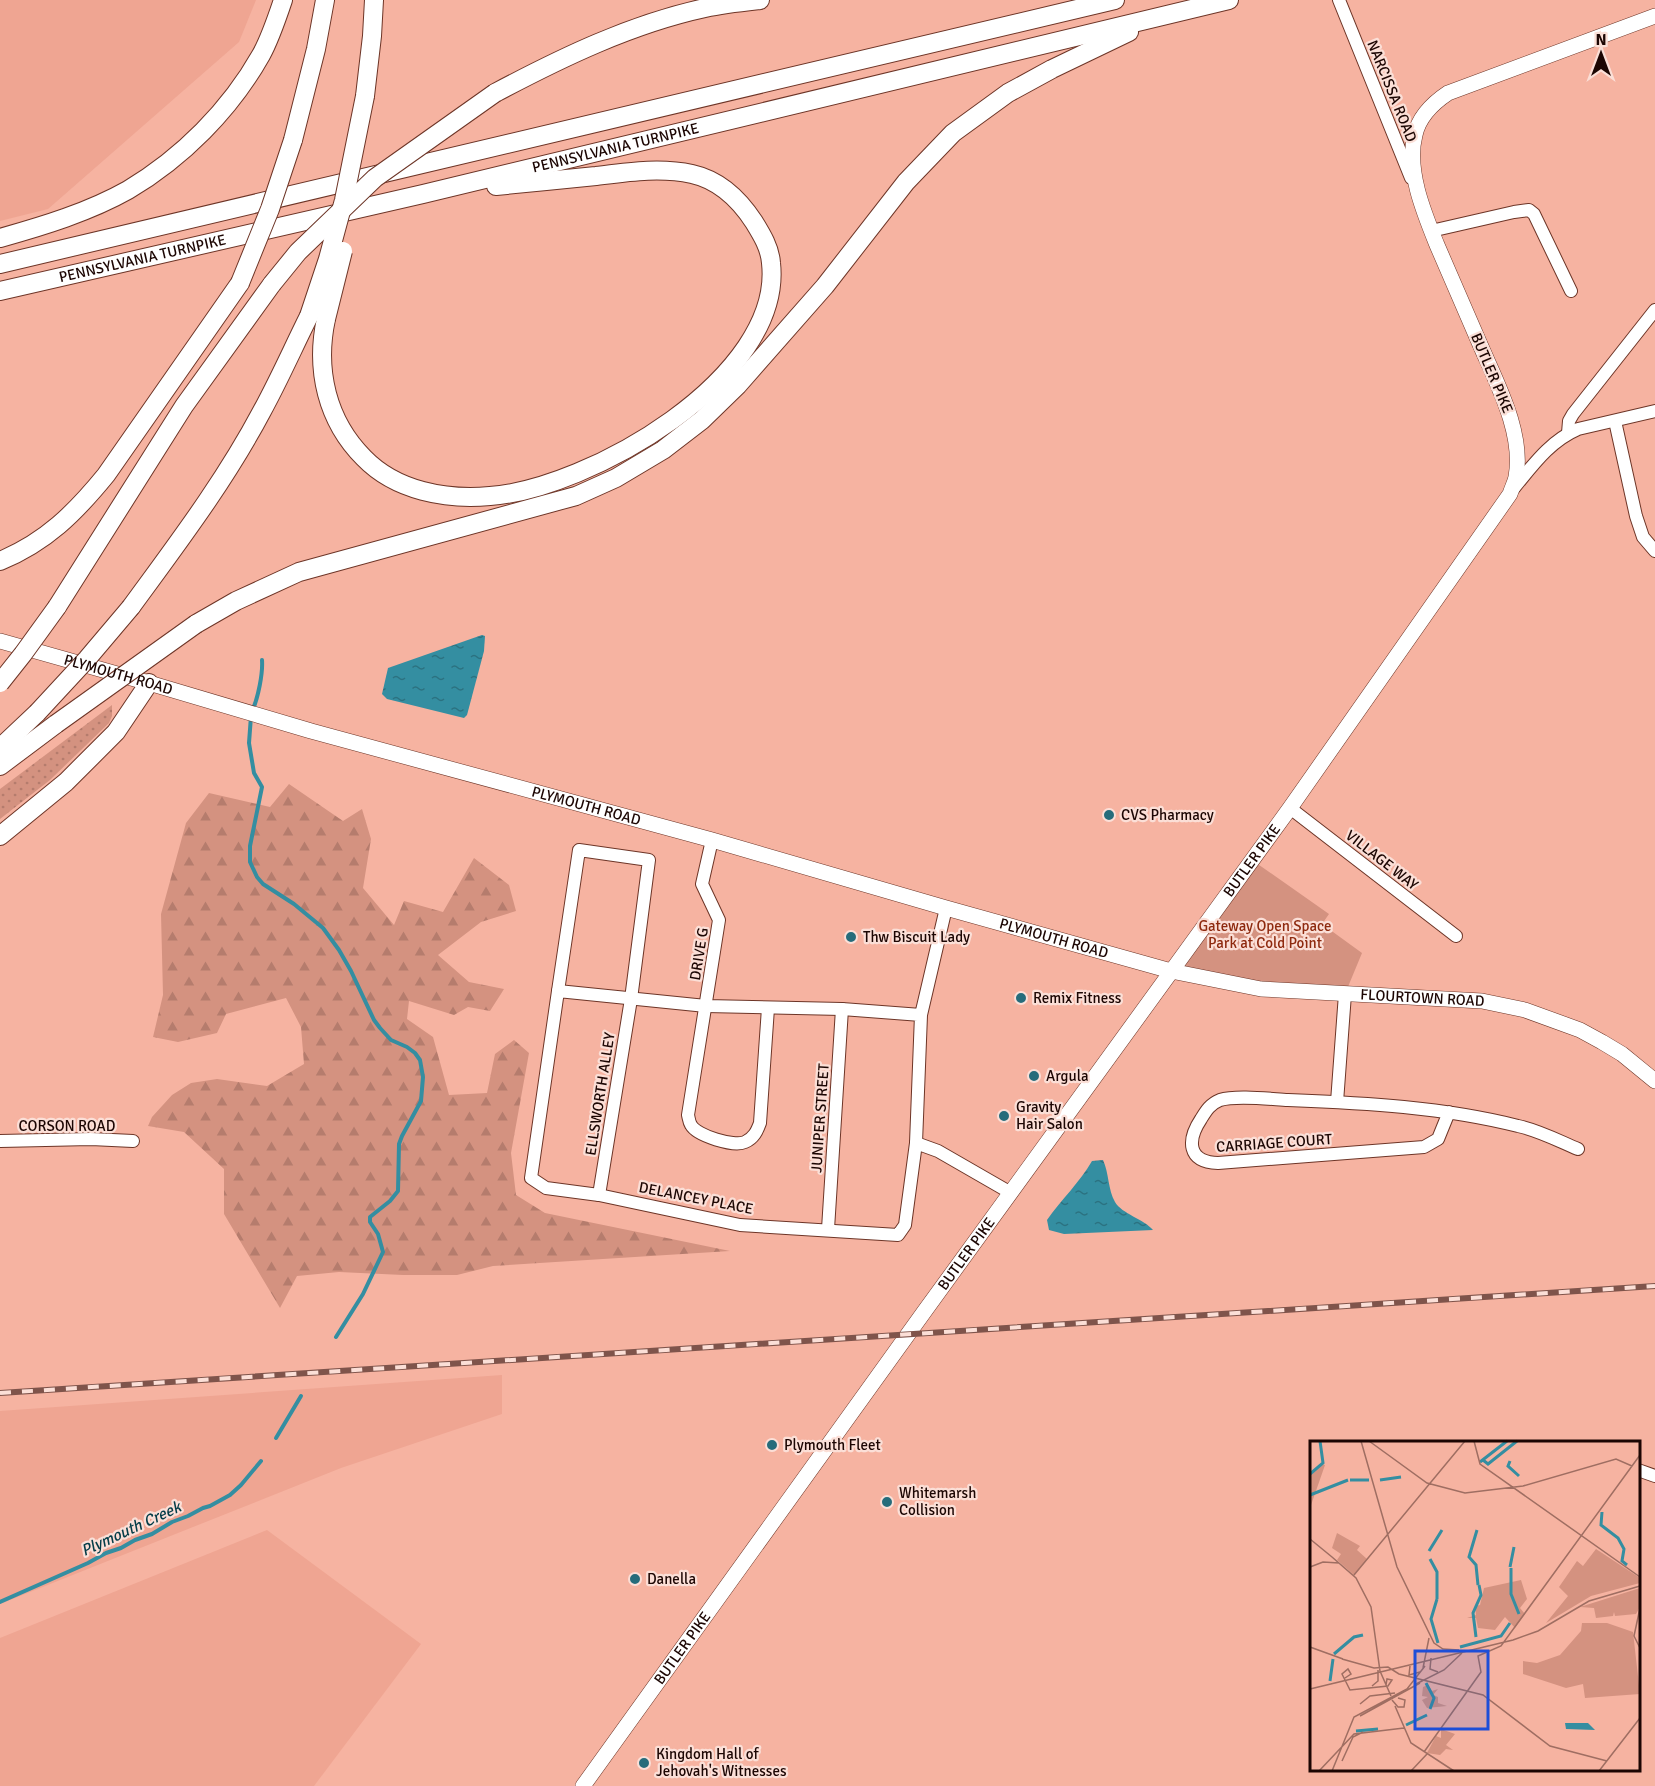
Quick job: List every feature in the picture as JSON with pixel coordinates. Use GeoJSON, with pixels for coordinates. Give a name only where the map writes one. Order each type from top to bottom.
{"type":"FeatureCollection","features":[{"type":"Feature","properties":{"kind":"highway"},"geometry":{"type":"LineString","coordinates":[[0,238],[83,210],[126,191],[159,170],[188,146],[220,112],[262,54],[283,0]]}},
{"type":"Feature","properties":{"kind":"highway"},"geometry":{"type":"LineString","coordinates":[[184,406],[240,283],[270,209],[293,140],[316,49],[325,0]]}},
{"type":"Feature","properties":{"kind":"highway"},"geometry":{"type":"LineString","coordinates":[[0,748],[37,713],[87,659],[130,607],[191,525],[233,460],[317,317],[355,198],[362,155],[374,0]]}},
{"type":"Feature","properties":{"kind":"highway"},"geometry":{"type":"LineString","coordinates":[[0,683],[57,607],[184,406],[272,284],[298,252],[375,178],[495,93],[559,60],[645,25],[705,8],[760,0]]}},
{"type":"Feature","properties":{"kind":"highway","name":"PENNSYLVANIA TURNPIKE"},"geometry":{"type":"LineString","coordinates":[[0,264],[1115,0]]}},
{"type":"Feature","properties":{"kind":"highway","name":"PENNSYLVANIA TURNPIKE"},"geometry":{"type":"LineString","coordinates":[[0,293],[1229,0]]}},
{"type":"Feature","properties":{"kind":"highway"},"geometry":{"type":"LineString","coordinates":[[0,766],[150,655],[236,601],[299,572],[576,496],[616,478],[663,450],[702,420],[738,385],[825,286],[906,182],[953,133],[1008,93],[1156,18]]}},
{"type":"Feature","properties":{"kind":"highway"},"geometry":{"type":"LineString","coordinates":[[317,317],[321,340],[321,362],[329,404],[346,437],[373,468],[396,481],[435,494],[462,498],[493,496],[534,488],[575,474],[647,438],[689,407],[716,383],[748,346],[759,327],[771,290],[771,261],[767,246],[738,200],[708,180],[691,174],[642,171],[423,194]]}},
{"type":"Feature","properties":{"kind":"highway"},"geometry":{"type":"LineString","coordinates":[[0,561],[34,545],[46,536],[76,509],[106,475],[240,283]]}},
{"type":"Feature","properties":{"kind":"highway"},"geometry":{"type":"LineString","coordinates":[[0,836],[66,782],[116,732],[149,683]]}},
{"type":"Feature","properties":{"kind":"main road","name":"BUTLER PIKE"},"geometry":{"type":"LineString","coordinates":[[583,1786],[1290,807],[1509,494],[1516,477],[1517,455],[1509,413],[1417,193],[1414,136],[1418,124],[1438,100],[1448,93],[1655,16]]}},
{"type":"Feature","properties":{"kind":"main road","name":"PLYMOUTH ROAD"},"geometry":{"type":"LineString","coordinates":[[0,641],[1171,971]]}},
{"type":"Feature","properties":{"kind":"main road","name":"FLOURTOWN ROAD"},"geometry":{"type":"LineString","coordinates":[[1171,971],[1261,989],[1482,1001],[1525,1010],[1580,1030],[1602,1042],[1622,1054],[1655,1082]]}},
{"type":"Feature","properties":{"kind":"street","name":"NARCISSA ROAD"},"geometry":{"type":"LineString","coordinates":[[1339,0],[1417,193]]}},
{"type":"Feature","properties":{"kind":"street"},"geometry":{"type":"LineString","coordinates":[[1431,231],[1529,210],[1534,214],[1571,291]]}},
{"type":"Feature","properties":{"kind":"street"},"geometry":{"type":"LineString","coordinates":[[1568,433],[1569,421],[1573,414],[1655,310]]}},
{"type":"Feature","properties":{"kind":"street"},"geometry":{"type":"LineString","coordinates":[[1509,494],[1540,456],[1568,433],[1655,411]]}},
{"type":"Feature","properties":{"kind":"street"},"geometry":{"type":"LineString","coordinates":[[1615,421],[1636,516],[1643,537],[1655,551]]}},
{"type":"Feature","properties":{"kind":"street","name":"VILLAGE WAY"},"geometry":{"type":"LineString","coordinates":[[1290,807],[1456,936]]}},
{"type":"Feature","properties":{"kind":"street","name":"DRIVE G"},"geometry":{"type":"LineString","coordinates":[[712,840],[702,884],[719,920],[688,1115],[691,1125],[701,1134],[736,1143],[744,1142],[755,1135],[760,1123],[768,1008]]}},
{"type":"Feature","properties":{"kind":"street","name":"DELANCEY PLACE"},"geometry":{"type":"LineString","coordinates":[[579,850],[531,1178],[546,1188],[598,1194],[740,1225],[898,1235],[905,1225],[916,1143],[921,1015],[945,908]]}},
{"type":"Feature","properties":{"kind":"street","name":"ELLSWORTH ALLEY"},"geometry":{"type":"LineString","coordinates":[[579,850],[649,860],[631,999],[598,1194]]}},
{"type":"Feature","properties":{"kind":"street"},"geometry":{"type":"LineString","coordinates":[[558,991],[706,1005],[921,1015]]}},
{"type":"Feature","properties":{"kind":"street"},"geometry":{"type":"LineString","coordinates":[[1337,1102],[1344,994]]}},
{"type":"Feature","properties":{"kind":"street","name":"JUNIPER STREET"},"geometry":{"type":"LineString","coordinates":[[828,1229],[842,1010]]}},
{"type":"Feature","properties":{"kind":"street","name":"CARRIAGE COURT"},"geometry":{"type":"LineString","coordinates":[[1449,1112],[1438,1139],[1424,1147],[1207,1163],[1200,1159],[1191,1137],[1207,1109],[1212,1104],[1230,1098],[1337,1102],[1449,1112],[1521,1126],[1578,1149]]}},
{"type":"Feature","properties":{"kind":"street","name":"CORSON ROAD"},"geometry":{"type":"LineString","coordinates":[[0,1141],[80,1139],[133,1141]]}},
{"type":"Feature","properties":{"kind":"street"},"geometry":{"type":"LineString","coordinates":[[916,1143],[938,1151],[1011,1193]]}},
{"type":"Feature","properties":{"kind":"street"},"geometry":{"type":"LineString","coordinates":[[1640,1470],[1655,1476]]}},
{"type":"Feature","properties":{"kind":"shaded area"},"geometry":{"type":"Polygon","coordinates":[[[0,0],[256,0],[239,42],[48,209],[0,221],[0,0]]]}},
{"type":"Feature","properties":{"kind":"shaded area"},"geometry":{"type":"Polygon","coordinates":[[[502,1375],[502,1414],[341,1468],[0,1604],[0,1411],[502,1375]]]}},
{"type":"Feature","properties":{"kind":"shaded area"},"geometry":{"type":"Polygon","coordinates":[[[267,1530],[421,1644],[314,1786],[0,1786],[0,1638],[267,1530]]]}},
{"type":"Feature","properties":{"kind":"green space"},"geometry":{"type":"Polygon","coordinates":[[[112,705],[112,716],[109,723],[50,780],[0,819],[0,789],[112,705]]]}},
{"type":"Feature","properties":{"kind":"green space"},"geometry":{"type":"Polygon","coordinates":[[[289,784],[343,821],[362,809],[371,839],[363,888],[394,925],[404,901],[443,912],[474,858],[509,885],[516,911],[481,922],[438,955],[469,982],[504,989],[490,1011],[468,1007],[454,1015],[409,1001],[407,1019],[433,1037],[449,1095],[487,1093],[495,1054],[514,1040],[529,1053],[511,1153],[516,1195],[545,1213],[730,1251],[493,1266],[457,1275],[339,1272],[297,1276],[280,1308],[224,1214],[224,1169],[184,1132],[148,1126],[152,1117],[172,1095],[191,1083],[217,1079],[267,1086],[304,1064],[301,1027],[286,998],[226,1014],[217,1033],[178,1042],[153,1037],[163,995],[161,914],[186,823],[209,793],[270,807],[289,784]]]}},
{"type":"Feature","properties":{"kind":"green space","name":"Gateway Open Space Park at Cold Point"},"geometry":{"type":"Polygon","coordinates":[[[1252,860],[1329,914],[1322,924],[1362,953],[1345,994],[1171,971],[1252,860]]]}},
{"type":"Feature","properties":{"kind":"water"},"geometry":{"type":"Polygon","coordinates":[[[482,635],[485,636],[484,651],[467,715],[464,718],[387,699],[382,694],[388,668],[482,635]]]}},
{"type":"Feature","properties":{"kind":"water"},"geometry":{"type":"Polygon","coordinates":[[[1103,1160],[1115,1202],[1153,1230],[1064,1234],[1049,1230],[1047,1220],[1092,1161],[1103,1160]]]}},
{"type":"Feature","properties":{"kind":"waterway","name":"Plymouth Creek"},"geometry":{"type":"LineString","coordinates":[[253,709],[260,685],[262,660]]}},
{"type":"Feature","properties":{"kind":"waterway","name":"Plymouth Creek"},"geometry":{"type":"LineString","coordinates":[[251,716],[249,743],[254,773],[262,787],[250,846],[250,862],[257,877],[263,884],[294,904],[323,928],[351,971],[374,1020],[391,1040],[415,1053],[420,1060],[423,1077],[421,1101],[399,1144],[398,1191],[390,1201],[370,1217],[383,1252],[363,1294],[336,1337]]}},
{"type":"Feature","properties":{"kind":"waterway","name":"Plymouth Creek"},"geometry":{"type":"LineString","coordinates":[[276,1438],[301,1396]]}},
{"type":"Feature","properties":{"kind":"waterway","name":"Plymouth Creek"},"geometry":{"type":"LineString","coordinates":[[0,1602],[210,1506],[230,1495],[261,1461]]}},
{"type":"Feature","properties":{"kind":"railway"},"geometry":{"type":"LineString","coordinates":[[0,1393],[1655,1286]]}},
{"type":"Feature","properties":{"kind":"place","name":"CVS Pharmacy"},"geometry":{"type":"Point","coordinates":[1109,815]}},
{"type":"Feature","properties":{"kind":"place","name":"Thw Biscuit Lady"},"geometry":{"type":"Point","coordinates":[851,937]}},
{"type":"Feature","properties":{"kind":"place","name":"Remix Fitness"},"geometry":{"type":"Point","coordinates":[1021,998]}},
{"type":"Feature","properties":{"kind":"place","name":"Argula"},"geometry":{"type":"Point","coordinates":[1034,1076]}},
{"type":"Feature","properties":{"kind":"place","name":"Gravity Hair Salon"},"geometry":{"type":"Point","coordinates":[1004,1116]}},
{"type":"Feature","properties":{"kind":"place","name":"Plymouth Fleet"},"geometry":{"type":"Point","coordinates":[772,1445]}},
{"type":"Feature","properties":{"kind":"place","name":"Whitemarsh Collision"},"geometry":{"type":"Point","coordinates":[887,1502]}},
{"type":"Feature","properties":{"kind":"place","name":"Danella"},"geometry":{"type":"Point","coordinates":[635,1579]}},
{"type":"Feature","properties":{"kind":"place","name":"Kingdom Hall of Jehovah's Witnesses"},"geometry":{"type":"Point","coordinates":[644,1763]}}]}
